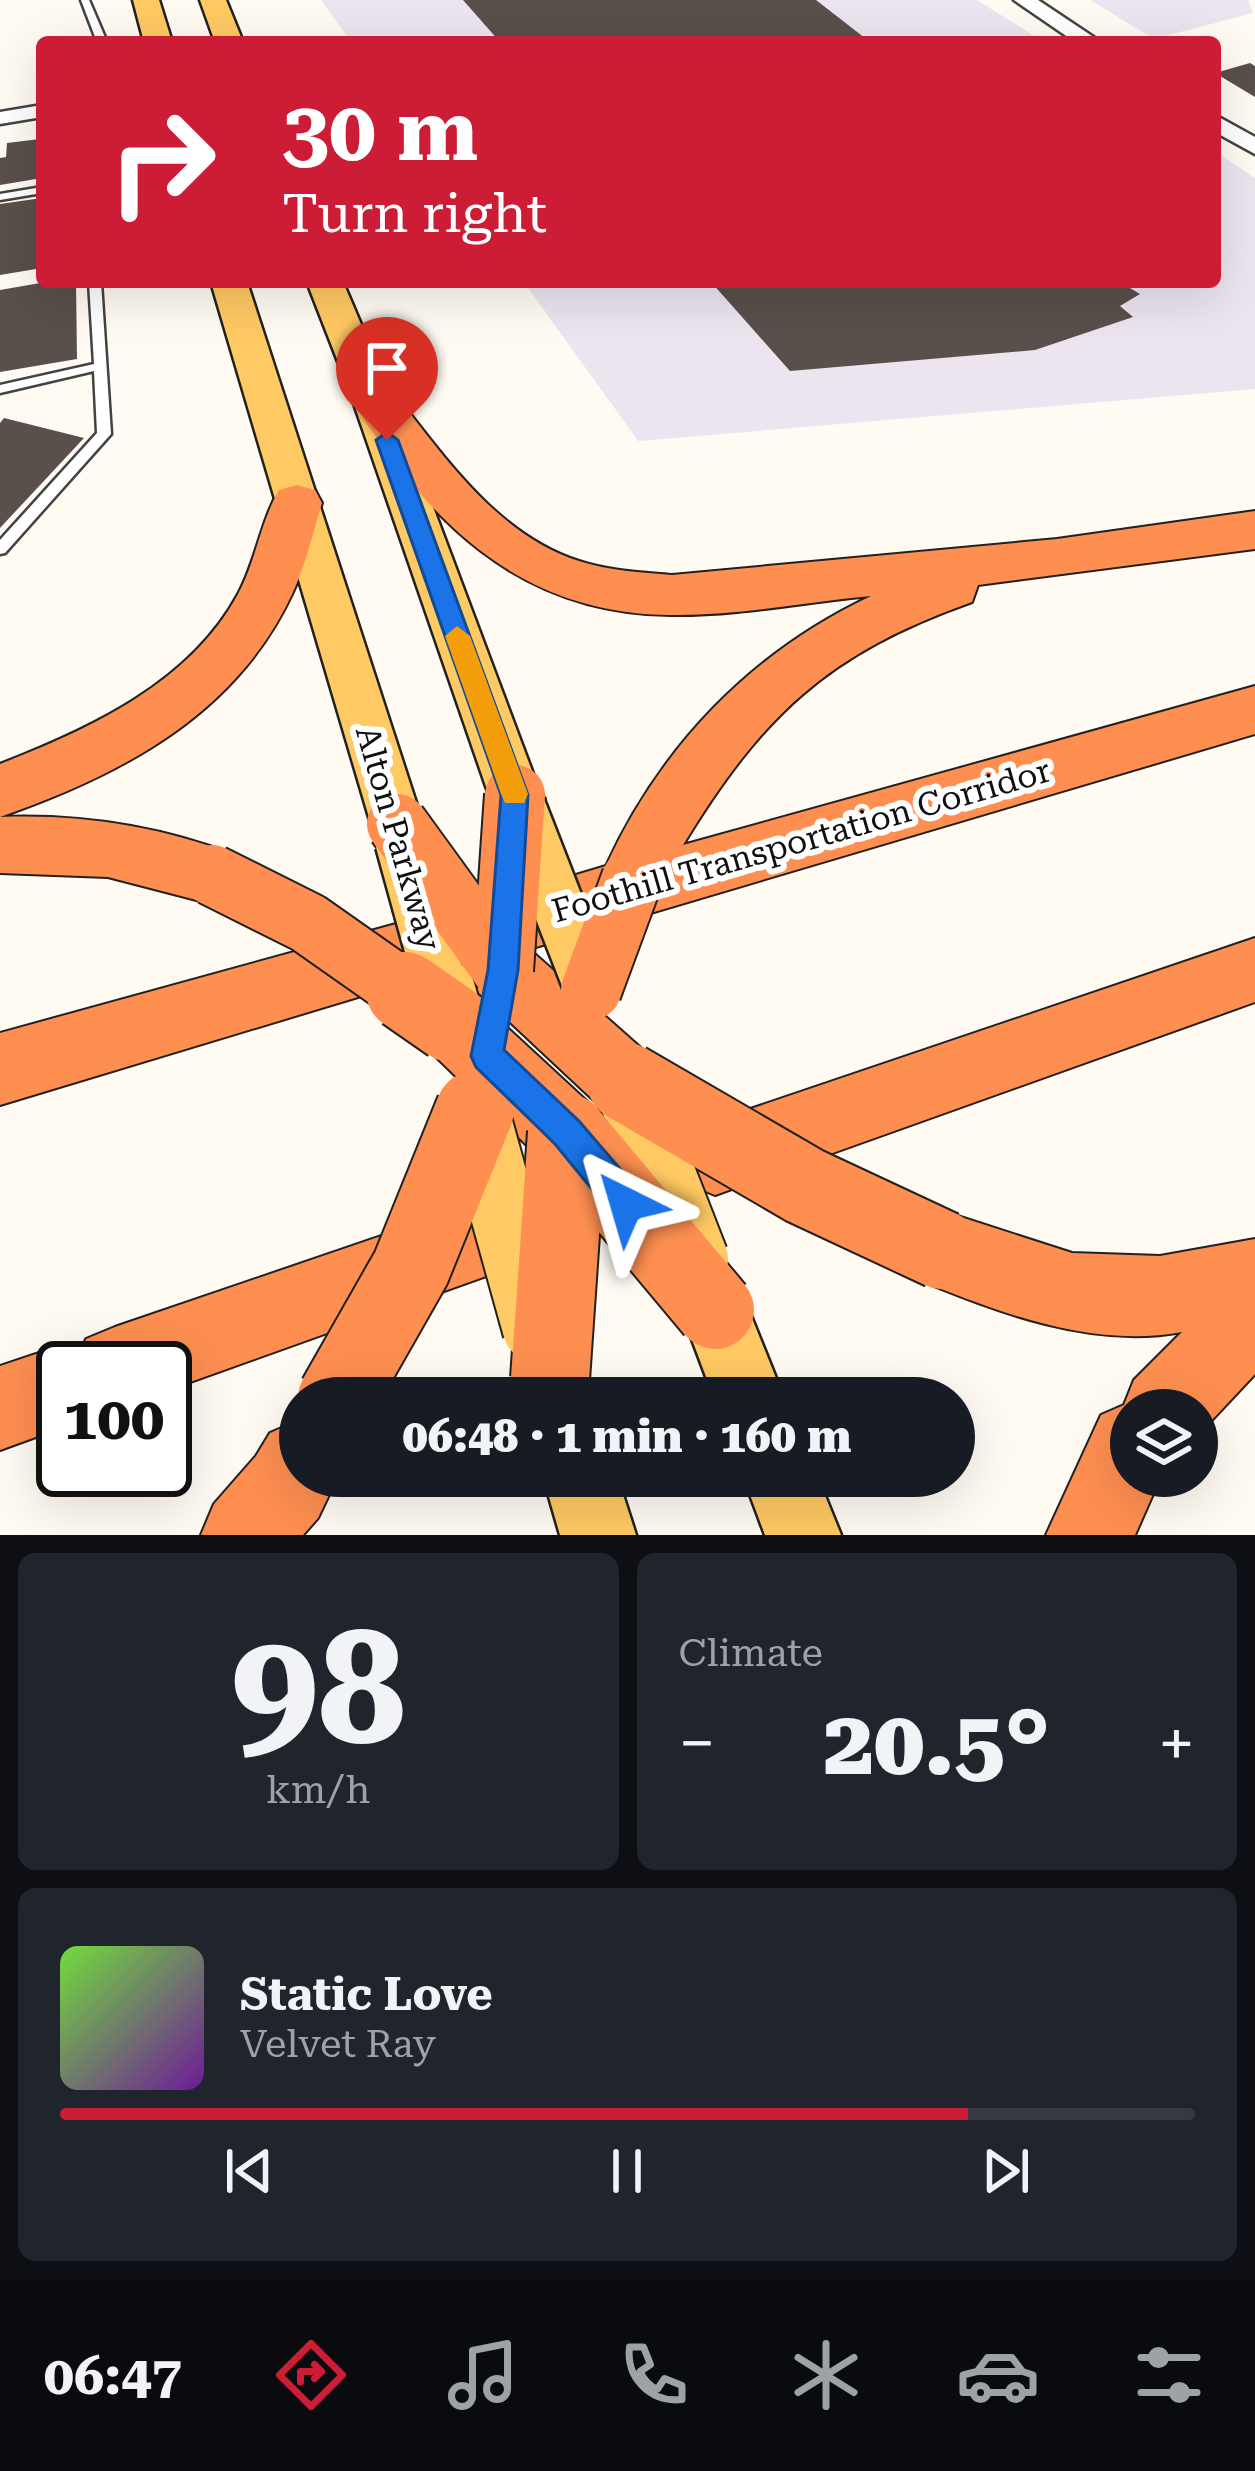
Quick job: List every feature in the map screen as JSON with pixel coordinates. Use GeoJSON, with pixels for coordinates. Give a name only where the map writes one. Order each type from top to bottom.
{"type":"FeatureCollection","features":[{"type":"Feature","properties":{"kind":"highway"},"geometry":{"type":"LineString","coordinates":[[371,395],[478,530],[527,563],[562,578],[637,594],[672,595],[1057,558],[1255,530]]}},
{"type":"Feature","properties":{"kind":"highway"},"geometry":{"type":"LineString","coordinates":[[0,791],[89,756],[129,734],[166,710],[208,673],[238,638],[267,592],[297,503]]}},
{"type":"Feature","properties":{"kind":"highway"},"geometry":{"type":"LineString","coordinates":[[554,1377],[567,1132],[600,1039],[632,879],[663,820],[716,740],[787,669],[822,644],[925,596],[1057,558]]}},
{"type":"Feature","properties":{"kind":"highway","name":"Foothill Transportation Corridor"},"geometry":{"type":"LineString","coordinates":[[0,1069],[1255,710]]}},
{"type":"Feature","properties":{"kind":"highway"},"geometry":{"type":"LineString","coordinates":[[349,1377],[411,1268],[503,970],[514,795]]}},
{"type":"Feature","properties":{"kind":"highway"},"geometry":{"type":"LineString","coordinates":[[397,824],[503,970],[805,1186],[942,1250],[1072,1293],[1160,1296],[1255,1277]]}},
{"type":"Feature","properties":{"kind":"highway"},"geometry":{"type":"LineString","coordinates":[[0,845],[55,843],[126,850],[212,875],[308,923],[471,1063],[567,1132],[715,1310]]}},
{"type":"Feature","properties":{"kind":"highway"},"geometry":{"type":"LineString","coordinates":[[192,1341],[1255,970]]}},
{"type":"Feature","properties":{"kind":"highway"},"geometry":{"type":"LineString","coordinates":[[1184,1389],[1227,1345],[1255,1325]]}},
{"type":"Feature","properties":{"kind":"highway"},"geometry":{"type":"LineString","coordinates":[[0,1408],[36,1395]]}},
{"type":"Feature","properties":{"kind":"highway"},"geometry":{"type":"LineString","coordinates":[[1090,1535],[1110,1491]]}},
{"type":"Feature","properties":{"kind":"main road"},"geometry":{"type":"LineString","coordinates":[[146,0],[156,36]]}},
{"type":"Feature","properties":{"kind":"main road"},"geometry":{"type":"LineString","coordinates":[[213,0],[227,36]]}},
{"type":"Feature","properties":{"kind":"main road","name":"Alton Parkway"},"geometry":{"type":"LineString","coordinates":[[231,288],[471,1063],[550,1377]]}},
{"type":"Feature","properties":{"kind":"main road"},"geometry":{"type":"LineString","coordinates":[[327,288],[371,395],[600,1039],[741,1377]]}},
{"type":"Feature","properties":{"kind":"main road"},"geometry":{"type":"LineString","coordinates":[[586,1497],[598,1535]]}},
{"type":"Feature","properties":{"kind":"main road"},"geometry":{"type":"LineString","coordinates":[[788,1497],[802,1535]]}},
{"type":"Feature","properties":{"kind":"street"},"geometry":{"type":"LineString","coordinates":[[1024,0],[1081,36]]}},
{"type":"Feature","properties":{"kind":"street"},"geometry":{"type":"LineString","coordinates":[[0,118],[36,112]]}},
{"type":"Feature","properties":{"kind":"street"},"geometry":{"type":"LineString","coordinates":[[1221,126],[1255,147]]}},
{"type":"Feature","properties":{"kind":"lane"},"geometry":{"type":"LineString","coordinates":[[85,0],[100,36]]}},
{"type":"Feature","properties":{"kind":"lane"},"geometry":{"type":"LineString","coordinates":[[0,197],[36,191]]}},
{"type":"Feature","properties":{"kind":"lane"},"geometry":{"type":"LineString","coordinates":[[0,549],[104,434],[95,288]]}},
{"type":"Feature","properties":{"kind":"lane"},"geometry":{"type":"LineString","coordinates":[[0,389],[100,366]]}},
{"type":"Feature","properties":{"kind":"shaded area"},"geometry":{"type":"Polygon","coordinates":[[[321,0],[977,0],[1034,36],[347,36],[321,0]]]}},
{"type":"Feature","properties":{"kind":"shaded area"},"geometry":{"type":"Polygon","coordinates":[[[1090,0],[1248,0],[1253,13],[1165,36],[1149,36],[1090,0]]]}},
{"type":"Feature","properties":{"kind":"shaded area"},"geometry":{"type":"Polygon","coordinates":[[[1221,155],[1255,178],[1255,389],[638,441],[528,288],[1221,288],[1221,155]]]}},
{"type":"Feature","properties":{"kind":"building"},"geometry":{"type":"Polygon","coordinates":[[[463,0],[816,0],[862,36],[495,36],[463,0]]]}},
{"type":"Feature","properties":{"kind":"building"},"geometry":{"type":"Polygon","coordinates":[[[1250,63],[1255,66],[1255,97],[1221,77],[1221,71],[1250,63]]]}},
{"type":"Feature","properties":{"kind":"building"},"geometry":{"type":"Polygon","coordinates":[[[36,139],[36,179],[0,185],[0,158],[6,157],[7,143],[36,139]]]}},
{"type":"Feature","properties":{"kind":"building"},"geometry":{"type":"Polygon","coordinates":[[[36,199],[36,269],[0,275],[0,204],[36,199]]]}},
{"type":"Feature","properties":{"kind":"building"},"geometry":{"type":"Polygon","coordinates":[[[36,284],[36,288],[76,288],[77,359],[0,372],[0,290],[36,284]]]}},
{"type":"Feature","properties":{"kind":"building"},"geometry":{"type":"Polygon","coordinates":[[[716,288],[1130,288],[1140,294],[1120,306],[1133,317],[1035,350],[790,371],[716,288]]]}},
{"type":"Feature","properties":{"kind":"building"},"geometry":{"type":"Polygon","coordinates":[[[4,418],[84,438],[0,528],[0,423],[4,418]]]}},
{"type":"Feature","properties":{"kind":"slow traffic"},"geometry":{"type":"LineString","coordinates":[[457,636],[514,794]]}},
{"type":"Feature","properties":{"kind":"route"},"geometry":{"type":"LineString","coordinates":[[387,440],[514,795],[503,970],[487,1056],[567,1132],[626,1204]]}}]}
